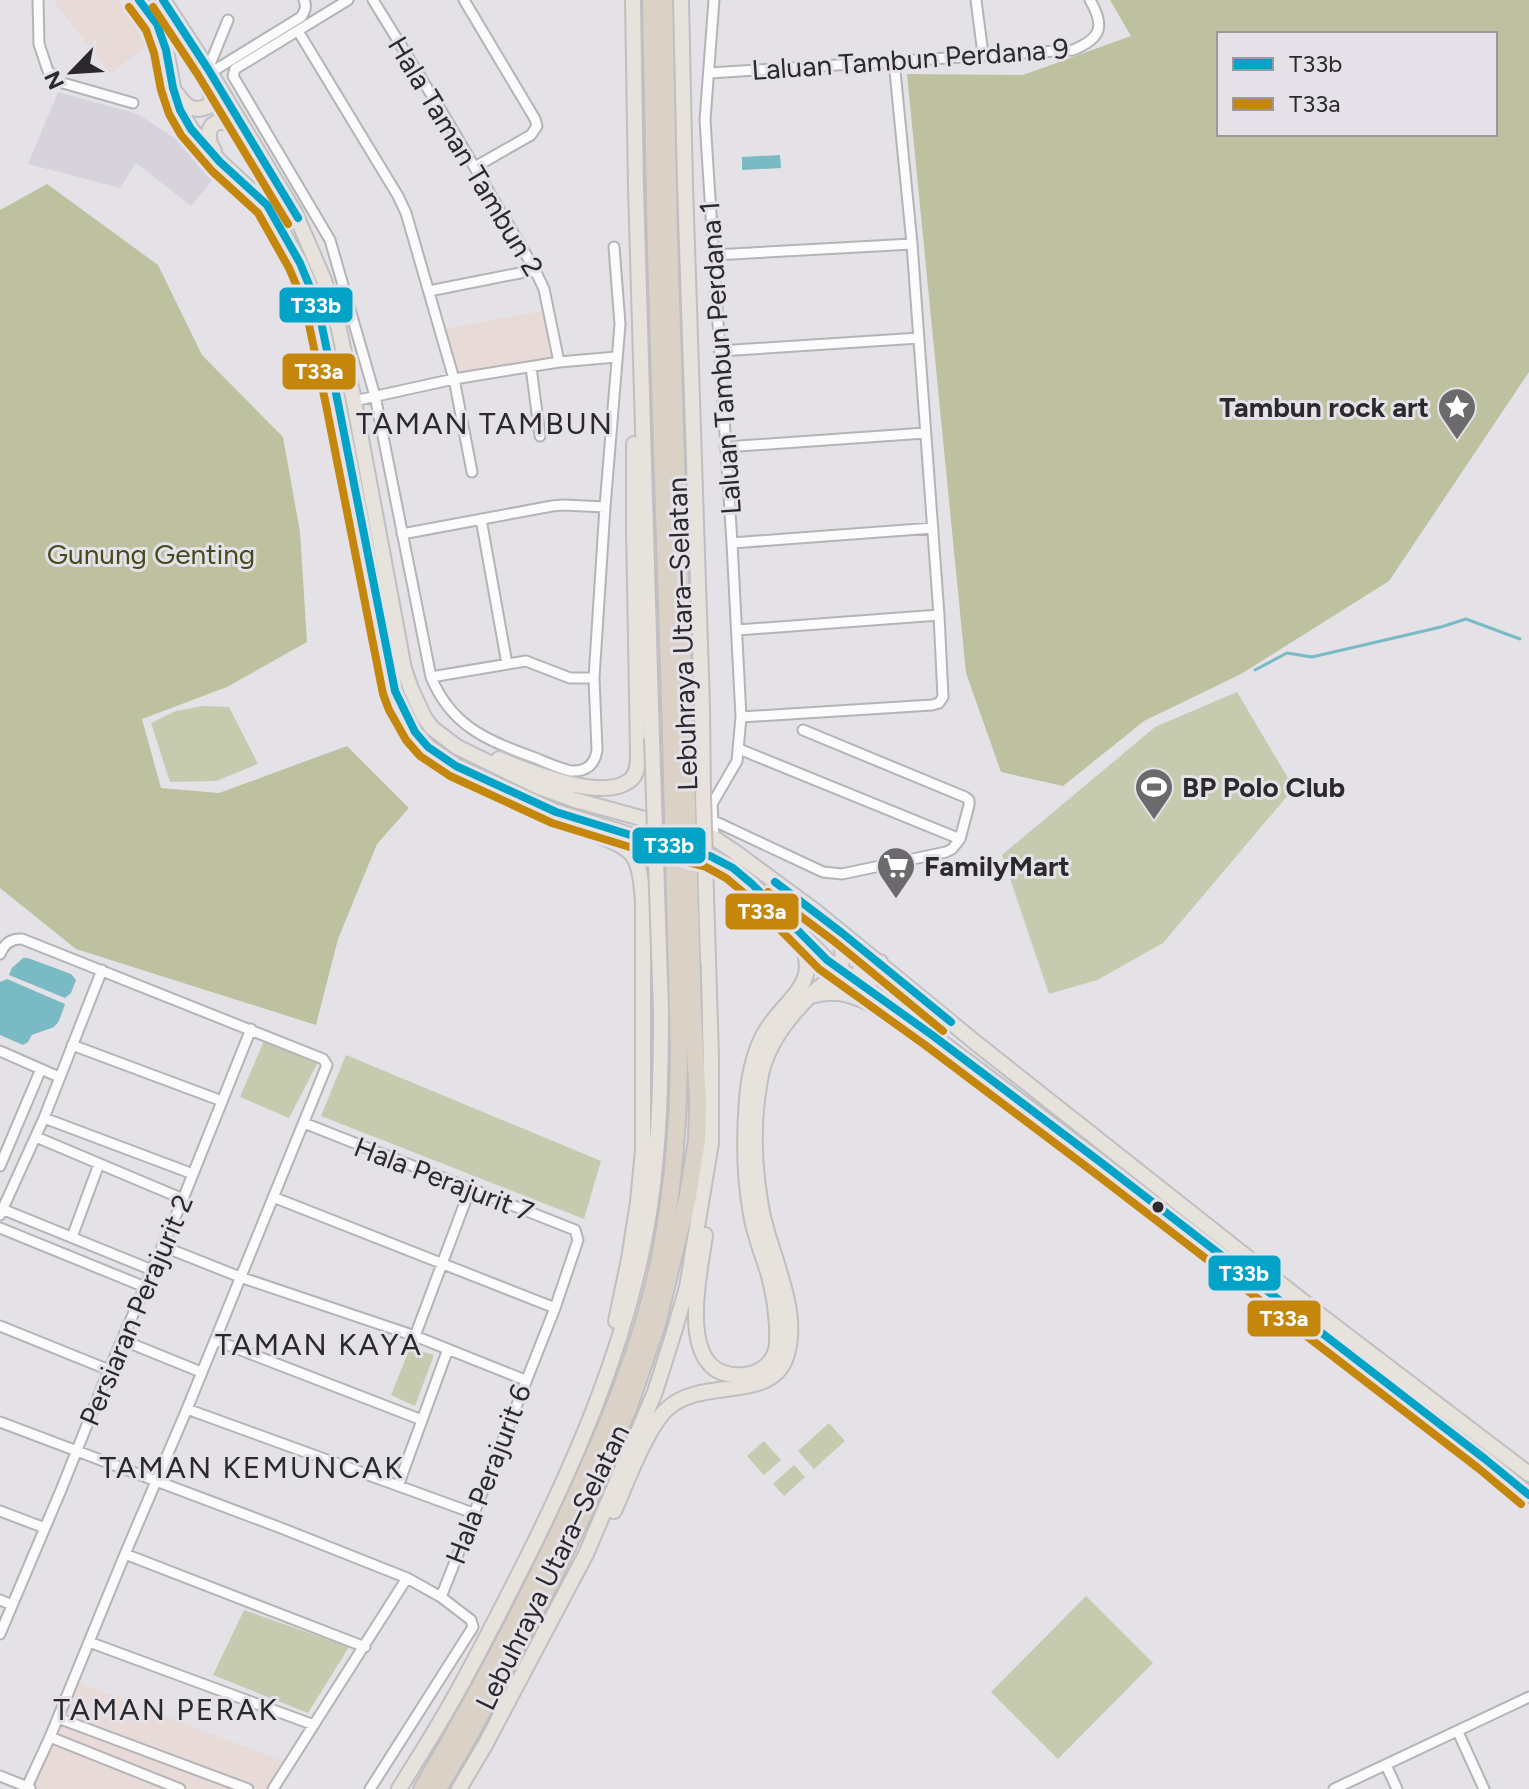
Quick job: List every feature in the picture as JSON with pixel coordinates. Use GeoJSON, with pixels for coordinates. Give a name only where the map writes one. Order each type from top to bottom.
{"type":"FeatureCollection","features":[{"type":"Feature","properties":{"kind":"highway","name":"Lebuhraya Utara–Selatan"},"geometry":{"type":"LineString","coordinates":[[651,0],[656,266],[678,738]]}},
{"type":"Feature","properties":{"kind":"highway","name":"Lebuhraya Utara–Selatan"},"geometry":{"type":"LineString","coordinates":[[422,1789],[508,1639],[599,1446],[630,1366],[662,1250],[671,1193],[685,1013],[664,0]]}},
{"type":"Feature","properties":{"kind":"highway","name":"Lebuhraya Utara–Selatan"},"geometry":{"type":"LineString","coordinates":[[438,1789],[551,1581],[580,1520],[629,1406],[657,1324],[688,1196],[697,1140],[698,1100],[685,1013]]}},
{"type":"Feature","properties":{"kind":"main road"},"geometry":{"type":"LineString","coordinates":[[139,0],[157,24],[180,110],[191,129],[220,162],[267,205],[300,263],[316,305],[338,403],[395,691],[415,732],[428,747],[456,766],[556,812],[710,856],[733,868],[827,960],[1107,1166],[1529,1495]]}},
{"type":"Feature","properties":{"kind":"main road"},"geometry":{"type":"LineString","coordinates":[[163,0],[252,139],[295,213],[319,264],[339,329],[404,669],[424,717],[432,728],[457,747],[504,771],[563,795],[714,838],[816,912],[976,1043],[1324,1318],[1529,1474]]}},
{"type":"Feature","properties":{"kind":"main road"},"geometry":{"type":"LineString","coordinates":[[399,1789],[454,1698],[512,1589],[577,1454],[609,1369],[633,1288],[644,1244],[652,1188],[659,1120],[661,1011],[633,0]]}},
{"type":"Feature","properties":{"kind":"main road"},"geometry":{"type":"LineString","coordinates":[[681,0],[711,1057],[712,1178],[695,1327],[701,1353],[707,1361],[726,1373],[754,1373],[771,1363],[778,1343],[769,1275],[751,1216],[745,1143],[749,1076],[754,1056],[767,1030],[796,994],[808,966],[804,947],[789,920]]}},
{"type":"Feature","properties":{"kind":"main road"},"geometry":{"type":"LineString","coordinates":[[173,88],[185,105],[201,110],[209,106],[211,89],[195,50]]}},
{"type":"Feature","properties":{"kind":"main road"},"geometry":{"type":"LineString","coordinates":[[220,162],[209,144],[211,127],[225,122],[252,139]]}},
{"type":"Feature","properties":{"kind":"main road"},"geometry":{"type":"LineString","coordinates":[[457,747],[477,750],[543,776],[588,788],[623,784],[630,781],[635,773],[638,752],[633,309],[639,282]]}},
{"type":"Feature","properties":{"kind":"main road"},"geometry":{"type":"LineString","coordinates":[[556,812],[571,824],[632,852],[641,873],[643,1150],[636,1216],[609,1369]]}},
{"type":"Feature","properties":{"kind":"main road"},"geometry":{"type":"LineString","coordinates":[[586,1554],[602,1535],[649,1435],[666,1409],[695,1393],[748,1387],[762,1382],[779,1370],[784,1361],[788,1349],[789,1320],[787,1301],[762,1214],[757,1180],[757,1101],[760,1077],[777,1035],[800,1006],[839,969],[842,957],[836,934],[816,912]]}},
{"type":"Feature","properties":{"kind":"main road"},"geometry":{"type":"LineString","coordinates":[[879,998],[863,980],[860,970],[869,961],[880,962]]}},
{"type":"Feature","properties":{"kind":"main road"},"geometry":{"type":"LineString","coordinates":[[809,997],[823,992],[845,993],[932,1035]]}},
{"type":"Feature","properties":{"kind":"main road"},"geometry":{"type":"LineString","coordinates":[[1060,1108],[1070,1124],[1098,1148],[1107,1166]]}},
{"type":"Feature","properties":{"kind":"main road"},"geometry":{"type":"LineString","coordinates":[[459,1789],[586,1554],[655,1392],[687,1287],[711,1143]]}},
{"type":"Feature","properties":{"kind":"main road"},"geometry":{"type":"LineString","coordinates":[[1107,1166],[1126,1170],[1168,1194]]}},
{"type":"Feature","properties":{"kind":"street"},"geometry":{"type":"LineString","coordinates":[[38,0],[39,44],[48,71],[63,83],[133,103]]}},
{"type":"Feature","properties":{"kind":"street"},"geometry":{"type":"LineString","coordinates":[[209,71],[301,17],[305,11],[304,0]]}},
{"type":"Feature","properties":{"kind":"street"},"geometry":{"type":"LineString","coordinates":[[348,0],[235,69],[233,78],[330,240],[375,396],[436,690],[448,709],[470,730],[505,747],[577,771],[592,764],[597,750],[594,678],[620,324],[614,247]]}},
{"type":"Feature","properties":{"kind":"street","name":"Hala Taman Tambun 2"},"geometry":{"type":"LineString","coordinates":[[373,0],[535,270],[544,289],[559,362]]}},
{"type":"Feature","properties":{"kind":"street"},"geometry":{"type":"LineString","coordinates":[[464,0],[536,122],[536,129],[531,135],[475,167]]}},
{"type":"Feature","properties":{"kind":"street","name":"Laluan Tambun Perdana 1"},"geometry":{"type":"LineString","coordinates":[[714,0],[705,120],[741,717],[737,761],[712,804],[714,838]]}},
{"type":"Feature","properties":{"kind":"street"},"geometry":{"type":"LineString","coordinates":[[976,0],[983,54]]}},
{"type":"Feature","properties":{"kind":"street","name":"Laluan Tambun Perdana 9"},"geometry":{"type":"LineString","coordinates":[[710,73],[1073,50],[1095,38],[1100,26],[1090,0]]}},
{"type":"Feature","properties":{"kind":"street"},"geometry":{"type":"LineString","coordinates":[[209,71],[228,20]]}},
{"type":"Feature","properties":{"kind":"street"},"geometry":{"type":"LineString","coordinates":[[298,31],[406,213],[454,379],[472,472]]}},
{"type":"Feature","properties":{"kind":"street"},"geometry":{"type":"LineString","coordinates":[[741,717],[932,705],[941,700],[943,693],[912,244],[894,61]]}},
{"type":"Feature","properties":{"kind":"street"},"geometry":{"type":"LineString","coordinates":[[714,255],[912,244]]}},
{"type":"Feature","properties":{"kind":"street"},"geometry":{"type":"LineString","coordinates":[[429,291],[535,270]]}},
{"type":"Feature","properties":{"kind":"street"},"geometry":{"type":"LineString","coordinates":[[720,351],[919,338]]}},
{"type":"Feature","properties":{"kind":"street"},"geometry":{"type":"LineString","coordinates":[[354,401],[454,379],[559,362],[616,357]]}},
{"type":"Feature","properties":{"kind":"street"},"geometry":{"type":"LineString","coordinates":[[531,367],[540,436]]}},
{"type":"Feature","properties":{"kind":"street"},"geometry":{"type":"LineString","coordinates":[[725,447],[925,433]]}},
{"type":"Feature","properties":{"kind":"street"},"geometry":{"type":"LineString","coordinates":[[402,534],[563,505],[605,507]]}},
{"type":"Feature","properties":{"kind":"street"},"geometry":{"type":"LineString","coordinates":[[481,519],[507,664]]}},
{"type":"Feature","properties":{"kind":"street"},"geometry":{"type":"LineString","coordinates":[[732,543],[933,528]]}},
{"type":"Feature","properties":{"kind":"street"},"geometry":{"type":"LineString","coordinates":[[737,630],[939,615]]}},
{"type":"Feature","properties":{"kind":"street"},"geometry":{"type":"LineString","coordinates":[[431,677],[526,661],[570,678],[594,678]]}},
{"type":"Feature","properties":{"kind":"street"},"geometry":{"type":"LineString","coordinates":[[712,820],[832,874],[946,852],[960,839],[969,803],[965,797],[803,730]]}},
{"type":"Feature","properties":{"kind":"street"},"geometry":{"type":"LineString","coordinates":[[739,749],[960,839]]}},
{"type":"Feature","properties":{"kind":"street"},"geometry":{"type":"LineString","coordinates":[[0,954],[6,943],[22,939],[327,1062],[29,1788],[0,1776]]}},
{"type":"Feature","properties":{"kind":"street"},"geometry":{"type":"LineString","coordinates":[[102,970],[44,1118],[1,1212],[152,1270]]}},
{"type":"Feature","properties":{"kind":"street","name":"Persiaran Perajurit 2"},"geometry":{"type":"LineString","coordinates":[[0,1634],[251,1029]]}},
{"type":"Feature","properties":{"kind":"street"},"geometry":{"type":"LineString","coordinates":[[72,1045],[222,1101]]}},
{"type":"Feature","properties":{"kind":"street"},"geometry":{"type":"LineString","coordinates":[[0,1051],[59,1077]]}},
{"type":"Feature","properties":{"kind":"street"},"geometry":{"type":"LineString","coordinates":[[0,1166],[41,1069]]}},
{"type":"Feature","properties":{"kind":"street"},"geometry":{"type":"LineString","coordinates":[[44,1118],[193,1174]]}},
{"type":"Feature","properties":{"kind":"street","name":"Hala Perajurit 7"},"geometry":{"type":"LineString","coordinates":[[304,1123],[575,1230],[578,1240]]}},
{"type":"Feature","properties":{"kind":"street"},"geometry":{"type":"LineString","coordinates":[[36,1137],[183,1199]]}},
{"type":"Feature","properties":{"kind":"street"},"geometry":{"type":"LineString","coordinates":[[72,1237],[99,1164]]}},
{"type":"Feature","properties":{"kind":"street"},"geometry":{"type":"LineString","coordinates":[[415,1336],[470,1189]]}},
{"type":"Feature","properties":{"kind":"street"},"geometry":{"type":"LineString","coordinates":[[273,1197],[555,1308]]}},
{"type":"Feature","properties":{"kind":"street"},"geometry":{"type":"LineString","coordinates":[[0,1228],[145,1287]]}},
{"type":"Feature","properties":{"kind":"street","name":"Hala Perajurit 6"},"geometry":{"type":"LineString","coordinates":[[370,1789],[472,1629],[471,1620],[441,1597],[555,1308],[578,1240]]}},
{"type":"Feature","properties":{"kind":"street"},"geometry":{"type":"LineString","coordinates":[[162,1246],[240,1277],[415,1336],[525,1380]]}},
{"type":"Feature","properties":{"kind":"street"},"geometry":{"type":"LineString","coordinates":[[0,1326],[109,1370]]}},
{"type":"Feature","properties":{"kind":"street"},"geometry":{"type":"LineString","coordinates":[[122,1340],[201,1372]]}},
{"type":"Feature","properties":{"kind":"street"},"geometry":{"type":"LineString","coordinates":[[215,1340],[422,1420]]}},
{"type":"Feature","properties":{"kind":"street"},"geometry":{"type":"LineString","coordinates":[[398,1486],[448,1349]]}},
{"type":"Feature","properties":{"kind":"street"},"geometry":{"type":"LineString","coordinates":[[187,1409],[473,1513]]}},
{"type":"Feature","properties":{"kind":"street"},"geometry":{"type":"LineString","coordinates":[[0,1422],[407,1578],[441,1597]]}},
{"type":"Feature","properties":{"kind":"street"},"geometry":{"type":"LineString","coordinates":[[0,1511],[45,1528]]}},
{"type":"Feature","properties":{"kind":"street"},"geometry":{"type":"LineString","coordinates":[[125,1554],[365,1647]]}},
{"type":"Feature","properties":{"kind":"street"},"geometry":{"type":"LineString","coordinates":[[273,1789],[407,1578]]}},
{"type":"Feature","properties":{"kind":"street"},"geometry":{"type":"LineString","coordinates":[[0,1600],[12,1605]]}},
{"type":"Feature","properties":{"kind":"street"},"geometry":{"type":"LineString","coordinates":[[89,1642],[314,1725]]}},
{"type":"Feature","properties":{"kind":"street"},"geometry":{"type":"LineString","coordinates":[[1334,1789],[1529,1697]]}},
{"type":"Feature","properties":{"kind":"street"},"geometry":{"type":"LineString","coordinates":[[58,1718],[248,1789]]}},
{"type":"Feature","properties":{"kind":"street"},"geometry":{"type":"LineString","coordinates":[[1458,1732],[1484,1789]]}},
{"type":"Feature","properties":{"kind":"street"},"geometry":{"type":"LineString","coordinates":[[50,1737],[180,1789]]}},
{"type":"Feature","properties":{"kind":"street"},"geometry":{"type":"LineString","coordinates":[[1386,1765],[1397,1789]]}},
{"type":"Feature","properties":{"kind":"shaded area"},"geometry":{"type":"Polygon","coordinates":[[[53,0],[118,0],[151,43],[110,74],[53,0]]]}},
{"type":"Feature","properties":{"kind":"shaded area"},"geometry":{"type":"Polygon","coordinates":[[[58,92],[138,114],[185,145],[218,173],[191,206],[136,163],[120,188],[28,164],[58,92]]]}},
{"type":"Feature","properties":{"kind":"shaded area"},"geometry":{"type":"Polygon","coordinates":[[[549,310],[558,364],[456,379],[438,330],[549,310]]]}},
{"type":"Feature","properties":{"kind":"shaded area"},"geometry":{"type":"Polygon","coordinates":[[[71,1680],[290,1764],[273,1789],[27,1789],[71,1680]]]}},
{"type":"Feature","properties":{"kind":"green space"},"geometry":{"type":"Polygon","coordinates":[[[1110,0],[1529,0],[1529,372],[1389,581],[1241,674],[1144,721],[1063,786],[1001,772],[966,673],[907,74],[1023,75],[1131,36],[1110,0]]]}},
{"type":"Feature","properties":{"kind":"green space","name":"Gunung Genting"},"geometry":{"type":"Polygon","coordinates":[[[47,184],[158,265],[202,355],[283,437],[300,532],[307,642],[227,687],[142,719],[161,788],[219,793],[347,746],[409,808],[377,844],[338,939],[316,1025],[76,949],[0,888],[0,210],[47,184]]]}},
{"type":"Feature","properties":{"kind":"green space","name":"BP Polo Club"},"geometry":{"type":"Polygon","coordinates":[[[1237,692],[1294,788],[1163,943],[1097,980],[1049,994],[1002,855],[1155,727],[1237,692]]]}},
{"type":"Feature","properties":{"kind":"green space"},"geometry":{"type":"Polygon","coordinates":[[[203,706],[229,707],[258,764],[216,781],[170,782],[151,723],[176,711],[203,706]]]}},
{"type":"Feature","properties":{"kind":"green space"},"geometry":{"type":"Polygon","coordinates":[[[264,1041],[318,1062],[289,1118],[240,1097],[264,1041]]]}},
{"type":"Feature","properties":{"kind":"green space"},"geometry":{"type":"Polygon","coordinates":[[[346,1055],[601,1161],[584,1219],[321,1116],[346,1055]]]}},
{"type":"Feature","properties":{"kind":"green space"},"geometry":{"type":"Polygon","coordinates":[[[410,1348],[434,1355],[415,1406],[391,1395],[410,1348]]]}},
{"type":"Feature","properties":{"kind":"green space"},"geometry":{"type":"Polygon","coordinates":[[[829,1423],[845,1441],[814,1469],[798,1451],[829,1423]]]}},
{"type":"Feature","properties":{"kind":"green space"},"geometry":{"type":"Polygon","coordinates":[[[764,1441],[781,1460],[764,1475],[747,1456],[764,1441]]]}},
{"type":"Feature","properties":{"kind":"green space"},"geometry":{"type":"Polygon","coordinates":[[[794,1465],[805,1477],[784,1496],[773,1484],[794,1465]]]}},
{"type":"Feature","properties":{"kind":"green space"},"geometry":{"type":"Polygon","coordinates":[[[1086,1596],[1153,1663],[1058,1759],[991,1692],[1086,1596]]]}},
{"type":"Feature","properties":{"kind":"green space"},"geometry":{"type":"Polygon","coordinates":[[[244,1610],[349,1647],[308,1713],[213,1675],[244,1610]]]}},
{"type":"Feature","properties":{"kind":"water"},"geometry":{"type":"Polygon","coordinates":[[[780,155],[781,168],[742,170],[742,157],[780,155]]]}},
{"type":"Feature","properties":{"kind":"water"},"geometry":{"type":"Polygon","coordinates":[[[23,958],[71,974],[76,980],[71,993],[65,998],[9,975],[23,958]]]}},
{"type":"Feature","properties":{"kind":"water"},"geometry":{"type":"Polygon","coordinates":[[[7,979],[65,1004],[54,1026],[32,1035],[23,1045],[0,1035],[0,982],[7,979]]]}},
{"type":"Feature","properties":{"kind":"waterway"},"geometry":{"type":"LineString","coordinates":[[1255,670],[1287,653],[1312,657],[1466,619],[1520,639]]}},
{"type":"Feature","properties":{"kind":"transit line","name":"T33b"},"geometry":{"type":"LineString","coordinates":[[139,0],[157,24],[180,110],[191,129],[220,162],[267,205],[300,263],[312,292],[338,403],[395,691],[415,732],[428,747],[456,766],[556,812],[710,856],[733,868],[827,960],[1103,1164],[1529,1495]]}},
{"type":"Feature","properties":{"kind":"transit line","name":"T33b"},"geometry":{"type":"LineString","coordinates":[[163,0],[298,218]]}},
{"type":"Feature","properties":{"kind":"transit line","name":"T33a"},"geometry":{"type":"LineString","coordinates":[[129,7],[146,30],[161,90],[169,114],[181,135],[212,171],[258,213],[301,296],[326,405],[383,694],[406,740],[420,756],[450,776],[552,823],[706,867],[726,878],[819,969],[1096,1174],[1521,1504]]}},
{"type":"Feature","properties":{"kind":"transit line","name":"T33a"},"geometry":{"type":"LineString","coordinates":[[153,7],[288,224]]}},
{"type":"Feature","properties":{"kind":"transit line","name":"T33b"},"geometry":{"type":"LineString","coordinates":[[775,882],[951,1022]]}},
{"type":"Feature","properties":{"kind":"transit line","name":"T33a"},"geometry":{"type":"LineString","coordinates":[[768,892],[835,942],[943,1031]]}},
{"type":"Feature","properties":{"kind":"place","name":"Tambun rock art"},"geometry":{"type":"Point","coordinates":[1457,441]}},
{"type":"Feature","properties":{"kind":"place","name":"BP Polo Club"},"geometry":{"type":"Point","coordinates":[1154,821]}},
{"type":"Feature","properties":{"kind":"place","name":"FamilyMart"},"geometry":{"type":"Point","coordinates":[896,900]}},
{"type":"Feature","properties":{"kind":"district","name":"TAMAN TAMBUN"},"geometry":{"type":"Point","coordinates":[485,423]}},
{"type":"Feature","properties":{"kind":"district","name":"TAMAN KAYA"},"geometry":{"type":"Point","coordinates":[319,1344]}},
{"type":"Feature","properties":{"kind":"district","name":"TAMAN KEMUNCAK"},"geometry":{"type":"Point","coordinates":[252,1467]}},
{"type":"Feature","properties":{"kind":"district","name":"TAMAN PERAK"},"geometry":{"type":"Point","coordinates":[166,1709]}}]}
